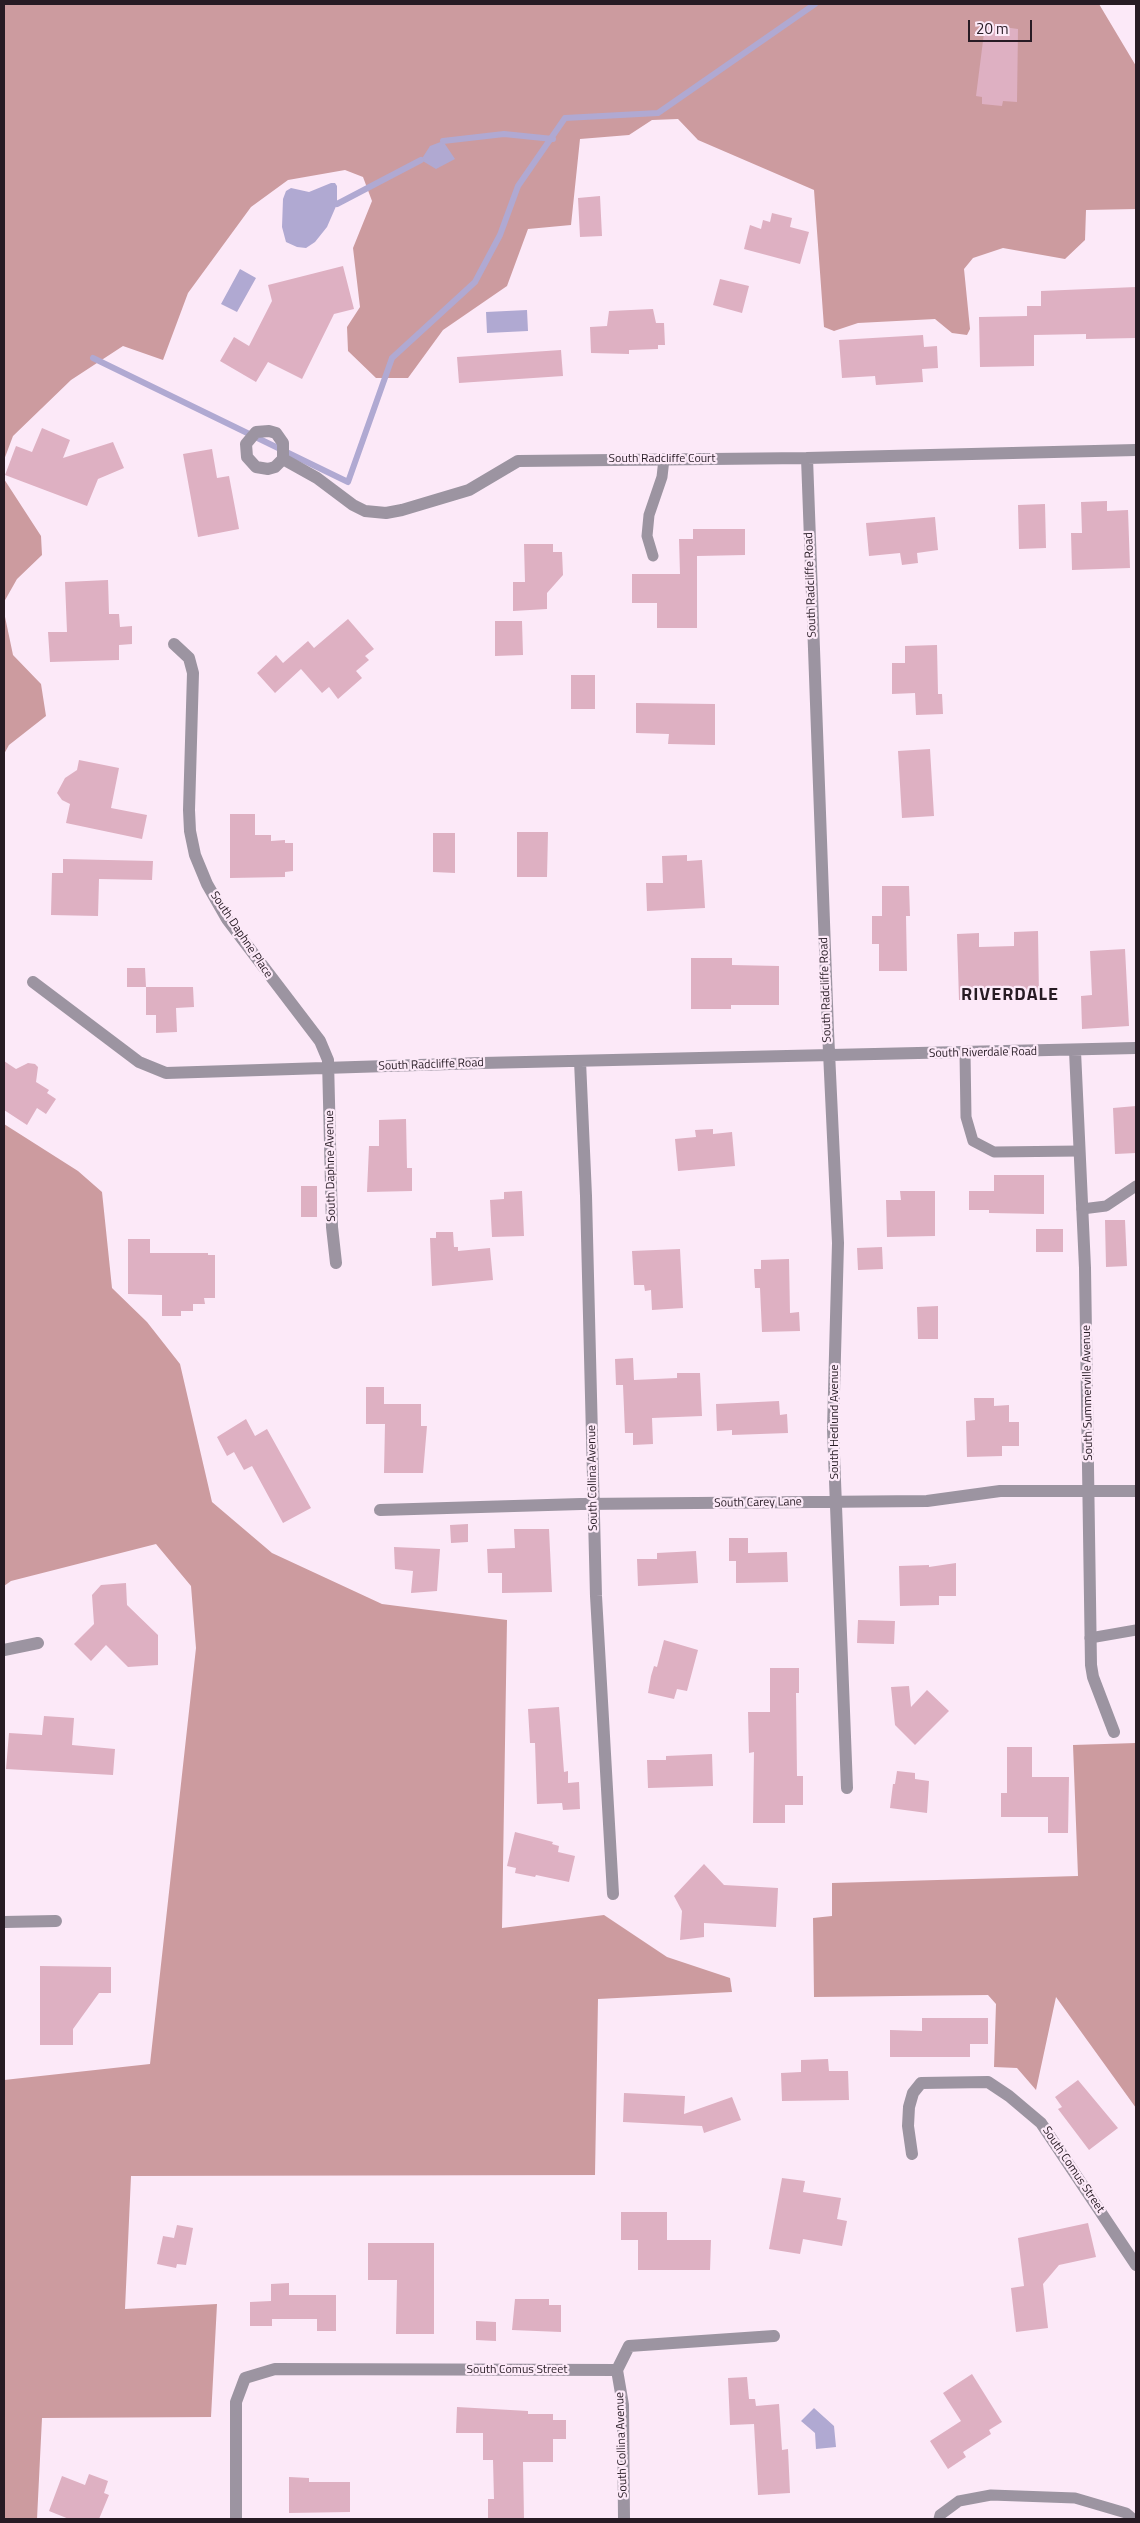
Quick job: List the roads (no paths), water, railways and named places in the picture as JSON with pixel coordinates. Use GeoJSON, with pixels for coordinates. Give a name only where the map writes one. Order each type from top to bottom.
{"type":"FeatureCollection","features":[{"type":"Feature","properties":{"kind":"street"},"geometry":{"type":"LineString","coordinates":[[807,458],[1136,450]]}},
{"type":"Feature","properties":{"kind":"street","name":"South Radcliffe Court"},"geometry":{"type":"LineString","coordinates":[[283,458],[317,478],[353,505],[365,511],[386,513],[469,490],[518,461],[807,458]]}},
{"type":"Feature","properties":{"kind":"street","name":"South Radcliffe Road"},"geometry":{"type":"LineString","coordinates":[[33,982],[139,1062],[166,1073],[829,1056],[807,458]]}},
{"type":"Feature","properties":{"kind":"street","name":"South Daphne Place"},"geometry":{"type":"LineString","coordinates":[[174,644],[190,658],[194,673],[190,831],[198,862],[207,884],[227,919],[320,1041],[326,1052],[328,1069]]}},
{"type":"Feature","properties":{"kind":"street","name":"South Riverdale Road"},"geometry":{"type":"LineString","coordinates":[[829,1056],[1136,1048]]}},
{"type":"Feature","properties":{"kind":"street","name":"South Summerville Avenue"},"geometry":{"type":"LineString","coordinates":[[1075,1051],[1087,1358],[1090,1638],[1093,1677],[1114,1732]]}},
{"type":"Feature","properties":{"kind":"street","name":"South Hedlund Avenue"},"geometry":{"type":"LineString","coordinates":[[829,1056],[838,1243],[833,1393],[847,1788]]}},
{"type":"Feature","properties":{"kind":"street","name":"South Collina Avenue"},"geometry":{"type":"LineString","coordinates":[[580,1061],[596,1596],[613,1894]]}},
{"type":"Feature","properties":{"kind":"street","name":"South Daphne Avenue"},"geometry":{"type":"LineString","coordinates":[[328,1069],[332,1227],[336,1263]]}},
{"type":"Feature","properties":{"kind":"street","name":"South Carey Lane"},"geometry":{"type":"LineString","coordinates":[[380,1510],[594,1504],[928,1501],[1000,1492],[1136,1491]]}},
{"type":"Feature","properties":{"kind":"street"},"geometry":{"type":"LineString","coordinates":[[4,1650],[38,1643]]}},
{"type":"Feature","properties":{"kind":"street"},"geometry":{"type":"LineString","coordinates":[[4,1922],[56,1921]]}},
{"type":"Feature","properties":{"kind":"street","name":"South Comus Street"},"geometry":{"type":"LineString","coordinates":[[912,2154],[908,2126],[909,2107],[913,2094],[921,2083],[988,2082],[1009,2096],[1041,2123],[1136,2265]]}},
{"type":"Feature","properties":{"kind":"street"},"geometry":{"type":"LineString","coordinates":[[617,2370],[629,2346],[774,2336]]}},
{"type":"Feature","properties":{"kind":"street","name":"South Comus Street"},"geometry":{"type":"LineString","coordinates":[[236,2519],[236,2402],[245,2378],[275,2369],[617,2370]]}},
{"type":"Feature","properties":{"kind":"street","name":"South Collina Avenue"},"geometry":{"type":"LineString","coordinates":[[617,2370],[623,2404],[624,2519]]}},
{"type":"Feature","properties":{"kind":"lane"},"geometry":{"type":"LineString","coordinates":[[653,556],[647,536],[649,515],[662,477],[664,459]]}},
{"type":"Feature","properties":{"kind":"lane"},"geometry":{"type":"LineString","coordinates":[[965,1053],[966,1116],[973,1141],[994,1152],[1079,1151]]}},
{"type":"Feature","properties":{"kind":"lane"},"geometry":{"type":"LineString","coordinates":[[1082,1210],[1106,1206],[1136,1186]]}},
{"type":"Feature","properties":{"kind":"lane"},"geometry":{"type":"LineString","coordinates":[[1090,1638],[1136,1630]]}},
{"type":"Feature","properties":{"kind":"lane"},"geometry":{"type":"LineString","coordinates":[[939,2519],[940,2515],[959,2501],[991,2495],[1074,2498],[1126,2513],[1134,2519]]}},
{"type":"Feature","properties":{"kind":"waterway"},"geometry":{"type":"LineString","coordinates":[[93,358],[348,482],[392,358],[475,282],[500,235],[518,186],[565,118],[658,113],[815,4]]}},
{"type":"Feature","properties":{"kind":"waterway"},"geometry":{"type":"LineString","coordinates":[[443,141],[504,134],[553,139]]}},
{"type":"Feature","properties":{"kind":"waterway"},"geometry":{"type":"LineString","coordinates":[[337,204],[421,160]]}},
{"type":"Feature","properties":{"kind":"district","name":"RIVERDALE"},"geometry":{"type":"Point","coordinates":[1010,996]}}]}
